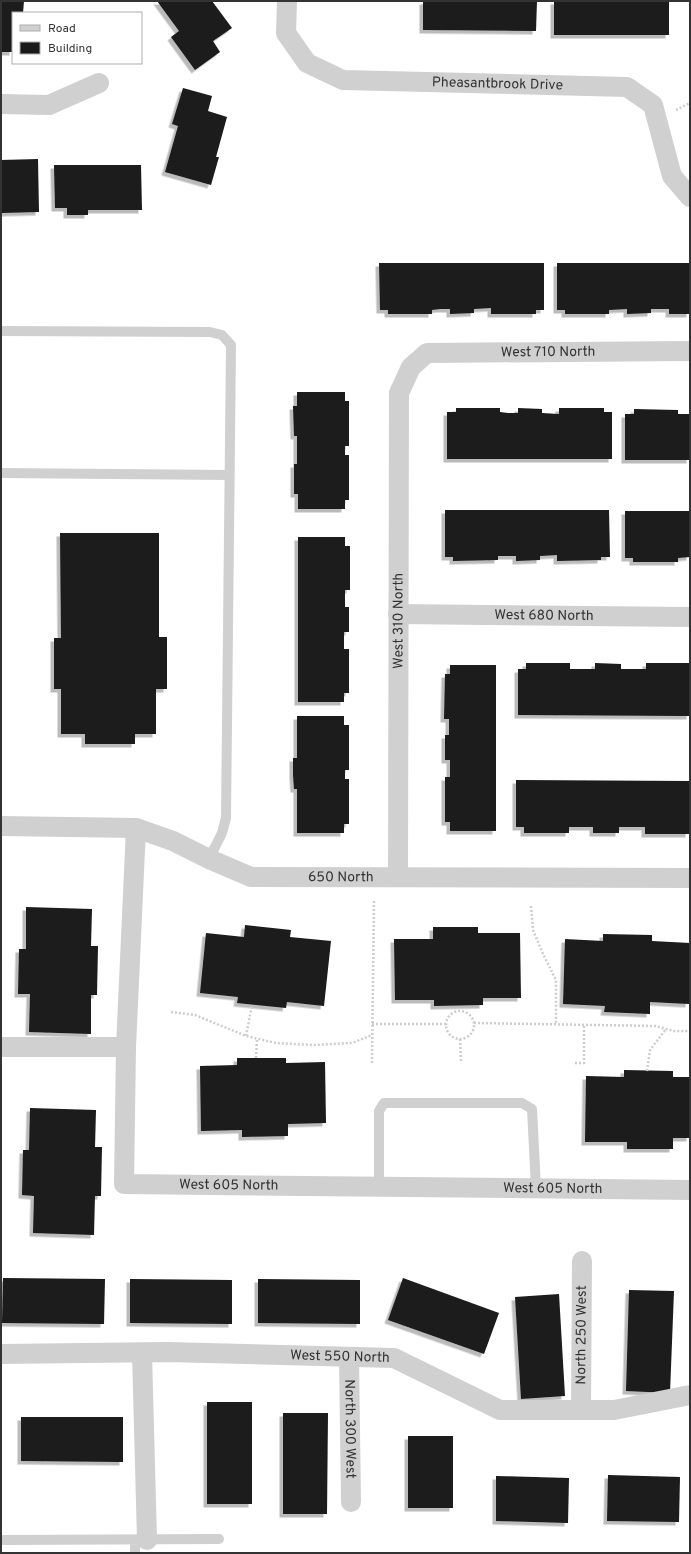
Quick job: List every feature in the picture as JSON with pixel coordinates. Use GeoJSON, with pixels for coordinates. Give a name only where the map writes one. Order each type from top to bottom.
{"type":"FeatureCollection","features":[{"type":"Feature","properties":{"kind":"street","name":"Pheasantbrook Drive"},"geometry":{"type":"LineString","coordinates":[[287,1],[286,33],[307,63],[343,80],[627,88],[653,104],[672,176],[690,197]]}},
{"type":"Feature","properties":{"kind":"street"},"geometry":{"type":"LineString","coordinates":[[1,104],[49,104],[99,83]]}},
{"type":"Feature","properties":{"kind":"street","name":"West 710 North"},"geometry":{"type":"LineString","coordinates":[[411,367],[427,354],[690,351]]}},
{"type":"Feature","properties":{"kind":"street","name":"West 310 North"},"geometry":{"type":"LineString","coordinates":[[398,877],[399,393],[411,367]]}},
{"type":"Feature","properties":{"kind":"street","name":"West 680 North"},"geometry":{"type":"LineString","coordinates":[[398,614],[690,617]]}},
{"type":"Feature","properties":{"kind":"street","name":"650 North"},"geometry":{"type":"LineString","coordinates":[[1,826],[136,828],[173,841],[209,860],[251,877],[690,878]]}},
{"type":"Feature","properties":{"kind":"street","name":"West 605 North"},"geometry":{"type":"LineString","coordinates":[[136,828],[126,1047],[124,1184],[690,1190]]}},
{"type":"Feature","properties":{"kind":"street"},"geometry":{"type":"LineString","coordinates":[[1,1048],[126,1047]]}},
{"type":"Feature","properties":{"kind":"street","name":"North 250 West"},"geometry":{"type":"LineString","coordinates":[[581,1410],[582,1261]]}},
{"type":"Feature","properties":{"kind":"street"},"geometry":{"type":"LineString","coordinates":[[139,1544],[142,1353]]}},
{"type":"Feature","properties":{"kind":"street","name":"West 550 North"},"geometry":{"type":"LineString","coordinates":[[1,1354],[142,1353],[394,1358],[500,1410],[614,1410],[690,1396]]}},
{"type":"Feature","properties":{"kind":"street","name":"North 300 West"},"geometry":{"type":"LineString","coordinates":[[349,1356],[351,1502]]}},
{"type":"Feature","properties":{"kind":"lane"},"geometry":{"type":"LineString","coordinates":[[1,331],[210,332],[222,335],[231,345],[226,818],[222,834],[209,860]]}},
{"type":"Feature","properties":{"kind":"lane"},"geometry":{"type":"LineString","coordinates":[[1,473],[229,475]]}},
{"type":"Feature","properties":{"kind":"lane"},"geometry":{"type":"LineString","coordinates":[[379,1186],[379,1111],[384,1103],[522,1103],[532,1109],[536,1188]]}},
{"type":"Feature","properties":{"kind":"lane"},"geometry":{"type":"LineString","coordinates":[[1,1540],[139,1544],[219,1539]]}},
{"type":"Feature","properties":{"kind":"path"},"geometry":{"type":"LineString","coordinates":[[674,112],[690,103]]}},
{"type":"Feature","properties":{"kind":"path"},"geometry":{"type":"LineString","coordinates":[[372,1063],[374,900]]}},
{"type":"Feature","properties":{"kind":"path"},"geometry":{"type":"LineString","coordinates":[[531,906],[533,930],[556,980],[556,1025]]}},
{"type":"Feature","properties":{"kind":"path"},"geometry":{"type":"LineString","coordinates":[[246,1036],[252,1005]]}},
{"type":"Feature","properties":{"kind":"path"},"geometry":{"type":"LineString","coordinates":[[457,1011],[466,1013],[474,1023],[472,1032],[469,1036],[460,1039],[451,1036],[446,1028],[446,1024],[450,1016],[457,1011]]}},
{"type":"Feature","properties":{"kind":"path"},"geometry":{"type":"LineString","coordinates":[[171,1012],[196,1015],[246,1036],[276,1043],[314,1045],[352,1043],[372,1035]]}},
{"type":"Feature","properties":{"kind":"path"},"geometry":{"type":"LineString","coordinates":[[474,1023],[655,1026],[674,1031],[690,1030]]}},
{"type":"Feature","properties":{"kind":"path"},"geometry":{"type":"LineString","coordinates":[[372,1024],[446,1024]]}},
{"type":"Feature","properties":{"kind":"path"},"geometry":{"type":"LineString","coordinates":[[575,1063],[584,1063],[584,1025]]}},
{"type":"Feature","properties":{"kind":"path"},"geometry":{"type":"LineString","coordinates":[[647,1071],[650,1050],[666,1029]]}},
{"type":"Feature","properties":{"kind":"path"},"geometry":{"type":"LineString","coordinates":[[256,1058],[257,1038]]}},
{"type":"Feature","properties":{"kind":"path"},"geometry":{"type":"LineString","coordinates":[[460,1039],[461,1062]]}},
{"type":"Feature","properties":{"kind":"building"},"geometry":{"type":"Polygon","coordinates":[[[1,1],[24,1],[23,12],[12,12],[12,52],[1,52],[1,1]]]}},
{"type":"Feature","properties":{"kind":"building"},"geometry":{"type":"Polygon","coordinates":[[[157,1],[212,1],[232,28],[213,41],[220,52],[195,70],[171,37],[179,31],[157,1]]]}},
{"type":"Feature","properties":{"kind":"building"},"geometry":{"type":"Polygon","coordinates":[[[423,1],[537,1],[536,31],[423,30],[423,1]]]}},
{"type":"Feature","properties":{"kind":"building"},"geometry":{"type":"Polygon","coordinates":[[[554,1],[669,1],[669,35],[554,35],[554,1]]]}},
{"type":"Feature","properties":{"kind":"building"},"geometry":{"type":"Polygon","coordinates":[[[183,88],[212,96],[208,111],[227,117],[216,157],[219,157],[211,185],[165,172],[178,126],[172,124],[183,88]]]}},
{"type":"Feature","properties":{"kind":"building"},"geometry":{"type":"Polygon","coordinates":[[[38,159],[39,212],[1,213],[1,160],[38,159]]]}},
{"type":"Feature","properties":{"kind":"building"},"geometry":{"type":"Polygon","coordinates":[[[54,165],[141,165],[142,210],[88,210],[88,215],[67,215],[67,208],[55,208],[54,165]]]}},
{"type":"Feature","properties":{"kind":"building"},"geometry":{"type":"Polygon","coordinates":[[[379,263],[544,263],[544,310],[536,310],[536,314],[491,314],[491,308],[474,309],[474,313],[450,314],[450,309],[440,309],[432,310],[432,314],[388,314],[388,310],[380,310],[379,263]]]}},
{"type":"Feature","properties":{"kind":"building"},"geometry":{"type":"Polygon","coordinates":[[[557,263],[690,263],[690,314],[669,314],[669,309],[651,309],[651,313],[627,314],[627,309],[609,310],[609,314],[565,314],[565,310],[557,310],[557,263]]]}},
{"type":"Feature","properties":{"kind":"building"},"geometry":{"type":"Polygon","coordinates":[[[297,392],[345,392],[345,401],[349,401],[349,446],[345,446],[345,455],[349,455],[349,500],[345,500],[345,509],[298,509],[298,494],[294,494],[294,464],[297,464],[297,436],[294,436],[293,406],[297,406],[297,392]]]}},
{"type":"Feature","properties":{"kind":"building"},"geometry":{"type":"Polygon","coordinates":[[[456,408],[500,408],[500,412],[508,413],[518,413],[518,408],[542,409],[542,413],[559,414],[559,408],[604,408],[604,412],[612,412],[612,459],[447,459],[447,412],[456,412],[456,408]]]}},
{"type":"Feature","properties":{"kind":"building"},"geometry":{"type":"Polygon","coordinates":[[[634,409],[678,410],[678,414],[690,414],[690,460],[625,460],[625,414],[634,414],[634,409]]]}},
{"type":"Feature","properties":{"kind":"building"},"geometry":{"type":"Polygon","coordinates":[[[445,510],[609,510],[610,557],[601,557],[601,560],[557,561],[557,555],[540,556],[540,560],[516,561],[516,556],[498,556],[498,560],[453,561],[453,557],[445,557],[445,510]]]}},
{"type":"Feature","properties":{"kind":"building"},"geometry":{"type":"Polygon","coordinates":[[[625,511],[690,511],[690,557],[678,558],[678,562],[633,562],[633,558],[625,558],[625,511]]]}},
{"type":"Feature","properties":{"kind":"building"},"geometry":{"type":"Polygon","coordinates":[[[60,533],[159,533],[159,637],[167,637],[167,689],[156,689],[156,734],[135,734],[135,744],[85,744],[85,734],[61,734],[61,689],[54,689],[54,638],[61,638],[60,533]]]}},
{"type":"Feature","properties":{"kind":"building"},"geometry":{"type":"Polygon","coordinates":[[[298,537],[345,537],[345,546],[350,546],[350,590],[345,590],[345,607],[349,607],[349,632],[344,632],[344,649],[349,649],[349,693],[344,693],[344,702],[298,702],[298,537]]]}},
{"type":"Feature","properties":{"kind":"building"},"geometry":{"type":"Polygon","coordinates":[[[526,663],[570,663],[570,669],[595,669],[595,663],[621,664],[621,669],[646,669],[646,663],[690,663],[690,716],[518,715],[518,669],[526,669],[526,663]]]}},
{"type":"Feature","properties":{"kind":"building"},"geometry":{"type":"Polygon","coordinates":[[[450,665],[496,665],[496,831],[450,831],[450,822],[445,822],[445,777],[450,777],[450,760],[445,760],[445,735],[449,735],[449,719],[444,719],[445,674],[450,674],[450,665]]]}},
{"type":"Feature","properties":{"kind":"building"},"geometry":{"type":"Polygon","coordinates":[[[297,716],[344,716],[344,725],[349,725],[349,770],[345,770],[345,779],[349,779],[349,824],[344,824],[344,833],[297,833],[297,789],[294,789],[293,758],[297,758],[297,716]]]}},
{"type":"Feature","properties":{"kind":"building"},"geometry":{"type":"Polygon","coordinates":[[[516,780],[690,781],[689,834],[645,834],[645,827],[619,827],[619,833],[593,833],[593,827],[569,827],[569,833],[524,833],[524,827],[516,827],[516,780]]]}},
{"type":"Feature","properties":{"kind":"building"},"geometry":{"type":"Polygon","coordinates":[[[26,907],[92,909],[91,946],[98,946],[97,995],[91,995],[91,1034],[29,1032],[30,994],[18,994],[19,949],[26,949],[26,907]]]}},
{"type":"Feature","properties":{"kind":"building"},"geometry":{"type":"Polygon","coordinates":[[[245,925],[291,930],[290,937],[331,941],[324,1006],[287,1002],[286,1008],[237,1003],[238,997],[200,993],[206,933],[244,937],[245,925]]]}},
{"type":"Feature","properties":{"kind":"building"},"geometry":{"type":"Polygon","coordinates":[[[433,927],[478,927],[478,933],[520,933],[521,998],[483,998],[483,1005],[434,1006],[434,1000],[395,1000],[394,939],[433,939],[433,927]]]}},
{"type":"Feature","properties":{"kind":"building"},"geometry":{"type":"Polygon","coordinates":[[[603,934],[652,935],[652,941],[690,943],[689,1004],[650,1002],[650,1014],[604,1012],[605,1006],[563,1004],[565,939],[603,941],[603,934]]]}},
{"type":"Feature","properties":{"kind":"building"},"geometry":{"type":"Polygon","coordinates":[[[237,1058],[286,1058],[286,1063],[325,1062],[326,1123],[288,1124],[288,1136],[242,1137],[242,1130],[201,1131],[200,1066],[237,1065],[237,1058]]]}},
{"type":"Feature","properties":{"kind":"building"},"geometry":{"type":"Polygon","coordinates":[[[624,1070],[673,1071],[673,1077],[690,1077],[690,1138],[673,1138],[673,1149],[627,1149],[627,1142],[585,1142],[586,1076],[624,1077],[624,1070]]]}},
{"type":"Feature","properties":{"kind":"building"},"geometry":{"type":"Polygon","coordinates":[[[30,1108],[96,1110],[95,1147],[102,1147],[101,1196],[95,1196],[94,1235],[33,1233],[34,1196],[22,1195],[23,1150],[29,1150],[30,1108]]]}},
{"type":"Feature","properties":{"kind":"building"},"geometry":{"type":"Polygon","coordinates":[[[3,1278],[105,1279],[104,1324],[2,1323],[3,1278]]]}},
{"type":"Feature","properties":{"kind":"building"},"geometry":{"type":"Polygon","coordinates":[[[403,1278],[499,1313],[484,1354],[388,1320],[403,1278]]]}},
{"type":"Feature","properties":{"kind":"building"},"geometry":{"type":"Polygon","coordinates":[[[130,1279],[232,1280],[232,1324],[130,1323],[130,1279]]]}},
{"type":"Feature","properties":{"kind":"building"},"geometry":{"type":"Polygon","coordinates":[[[258,1279],[360,1280],[360,1324],[258,1323],[258,1279]]]}},
{"type":"Feature","properties":{"kind":"building"},"geometry":{"type":"Polygon","coordinates":[[[629,1290],[674,1291],[670,1393],[626,1391],[629,1290]]]}},
{"type":"Feature","properties":{"kind":"building"},"geometry":{"type":"Polygon","coordinates":[[[559,1294],[565,1396],[521,1399],[515,1297],[559,1294]]]}},
{"type":"Feature","properties":{"kind":"building"},"geometry":{"type":"Polygon","coordinates":[[[207,1402],[252,1402],[252,1504],[207,1504],[207,1402]]]}},
{"type":"Feature","properties":{"kind":"building"},"geometry":{"type":"Polygon","coordinates":[[[283,1413],[328,1413],[327,1514],[283,1514],[283,1413]]]}},
{"type":"Feature","properties":{"kind":"building"},"geometry":{"type":"Polygon","coordinates":[[[21,1417],[123,1417],[123,1462],[21,1461],[21,1417]]]}},
{"type":"Feature","properties":{"kind":"building"},"geometry":{"type":"Polygon","coordinates":[[[408,1436],[453,1436],[453,1508],[408,1508],[408,1436]]]}},
{"type":"Feature","properties":{"kind":"building"},"geometry":{"type":"Polygon","coordinates":[[[608,1475],[680,1477],[679,1522],[607,1521],[608,1475]]]}},
{"type":"Feature","properties":{"kind":"building"},"geometry":{"type":"Polygon","coordinates":[[[496,1476],[569,1478],[568,1523],[496,1521],[496,1476]]]}}]}
